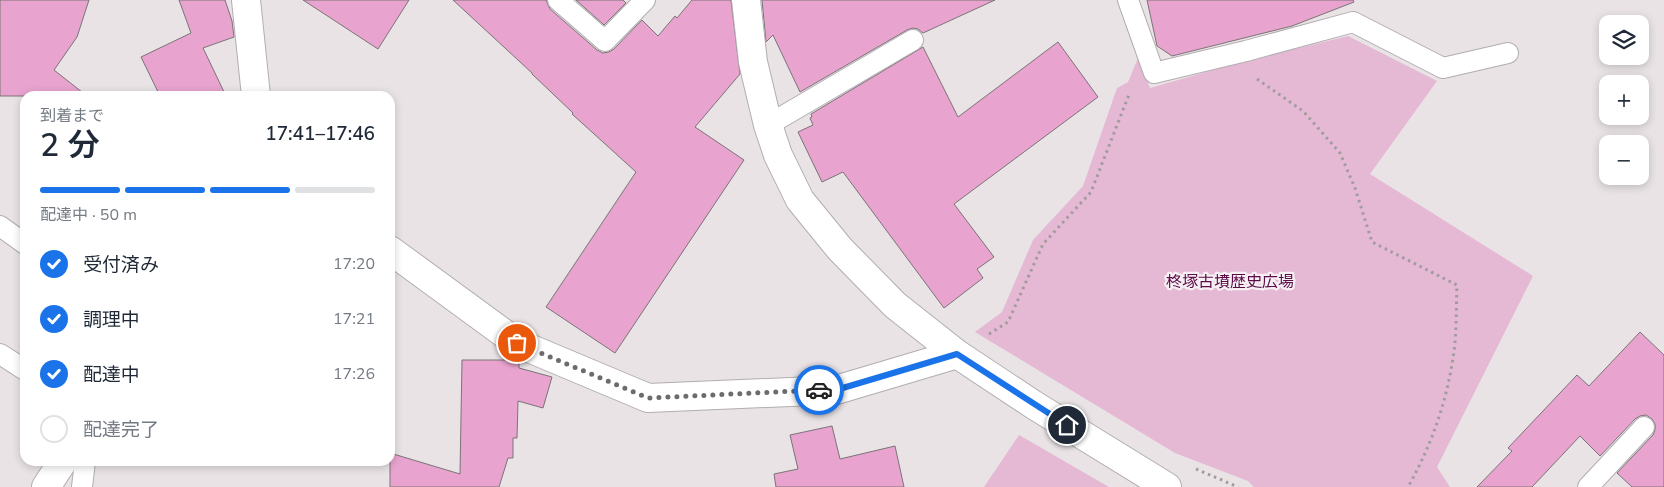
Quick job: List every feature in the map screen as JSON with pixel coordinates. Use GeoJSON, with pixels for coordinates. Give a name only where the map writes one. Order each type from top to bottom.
{"type":"FeatureCollection","features":[{"type":"Feature","properties":{"kind":"street"},"geometry":{"type":"LineString","coordinates":[[246,0],[255,91]]}},
{"type":"Feature","properties":{"kind":"street"},"geometry":{"type":"LineString","coordinates":[[746,0],[754,62],[768,124],[778,155],[800,200],[840,249],[894,305],[957,354],[1034,405],[1167,487]]}},
{"type":"Feature","properties":{"kind":"street"},"geometry":{"type":"LineString","coordinates":[[395,254],[517,343],[648,398],[836,390],[957,354]]}},
{"type":"Feature","properties":{"kind":"street"},"geometry":{"type":"LineString","coordinates":[[46,487],[60,466]]}},
{"type":"Feature","properties":{"kind":"lane"},"geometry":{"type":"LineString","coordinates":[[558,0],[605,41],[645,0]]}},
{"type":"Feature","properties":{"kind":"lane"},"geometry":{"type":"LineString","coordinates":[[1128,0],[1154,73],[1246,51],[1353,22],[1442,68],[1508,53]]}},
{"type":"Feature","properties":{"kind":"lane"},"geometry":{"type":"LineString","coordinates":[[768,124],[913,40]]}},
{"type":"Feature","properties":{"kind":"lane"},"geometry":{"type":"LineString","coordinates":[[0,226],[20,240]]}},
{"type":"Feature","properties":{"kind":"lane"},"geometry":{"type":"LineString","coordinates":[[0,354],[20,367]]}},
{"type":"Feature","properties":{"kind":"lane"},"geometry":{"type":"LineString","coordinates":[[1588,487],[1644,427]]}},
{"type":"Feature","properties":{"kind":"lane"},"geometry":{"type":"LineString","coordinates":[[82,487],[84,466]]}},
{"type":"Feature","properties":{"kind":"path"},"geometry":{"type":"LineString","coordinates":[[1246,51],[1252,75],[1303,111],[1340,153],[1355,188],[1372,242],[1457,285],[1454,356],[1445,401],[1422,461],[1408,487]]}},
{"type":"Feature","properties":{"kind":"path"},"geometry":{"type":"LineString","coordinates":[[985,337],[1008,322],[1043,244],[1090,192],[1130,92]]}},
{"type":"Feature","properties":{"kind":"green space","name":"柊塚古墳歴史広場"},"geometry":{"type":"Polygon","coordinates":[[[1348,36],[1437,81],[1370,174],[1533,276],[1437,467],[1450,487],[1254,487],[1248,481],[1175,453],[975,332],[1002,312],[1033,240],[1083,186],[1117,88],[1128,82],[1138,58],[1150,88],[1238,63],[1348,36]]]}},
{"type":"Feature","properties":{"kind":"green space"},"geometry":{"type":"Polygon","coordinates":[[[1019,435],[1109,487],[984,487],[1019,435]]]}},
{"type":"Feature","properties":{"kind":"building"},"geometry":{"type":"Polygon","coordinates":[[[0,0],[89,0],[77,37],[54,70],[81,91],[20,91],[20,96],[0,96],[0,0]]]}},
{"type":"Feature","properties":{"kind":"building"},"geometry":{"type":"Polygon","coordinates":[[[179,0],[225,0],[232,21],[234,37],[203,48],[224,91],[158,91],[141,57],[191,33],[179,0]]]}},
{"type":"Feature","properties":{"kind":"building"},"geometry":{"type":"Polygon","coordinates":[[[303,0],[409,0],[378,49],[303,0]]]}},
{"type":"Feature","properties":{"kind":"building"},"geometry":{"type":"Polygon","coordinates":[[[453,0],[546,0],[550,9],[597,50],[603,53],[614,49],[642,20],[658,36],[692,0],[731,0],[740,74],[695,127],[744,160],[615,353],[546,307],[636,172],[572,114],[532,73],[453,0]]]}},
{"type":"Feature","properties":{"kind":"building"},"geometry":{"type":"Polygon","coordinates":[[[576,0],[623,0],[626,3],[604,25],[576,0]]]}},
{"type":"Feature","properties":{"kind":"building"},"geometry":{"type":"Polygon","coordinates":[[[762,0],[995,0],[923,33],[913,28],[907,30],[800,92],[773,35],[766,42],[762,0]]]}},
{"type":"Feature","properties":{"kind":"building"},"geometry":{"type":"Polygon","coordinates":[[[1147,0],[1353,0],[1354,2],[1292,26],[1172,56],[1157,46],[1147,0]]]}},
{"type":"Feature","properties":{"kind":"building"},"geometry":{"type":"Polygon","coordinates":[[[1058,42],[1098,97],[954,204],[994,257],[977,269],[983,278],[944,308],[843,172],[822,182],[798,132],[813,125],[810,118],[812,117],[811,114],[923,47],[958,117],[1058,42]]]}},
{"type":"Feature","properties":{"kind":"building"},"geometry":{"type":"Polygon","coordinates":[[[1640,332],[1664,355],[1664,487],[1632,487],[1617,473],[1653,435],[1655,424],[1646,415],[1635,419],[1600,456],[1580,436],[1532,487],[1477,487],[1512,451],[1508,448],[1577,375],[1589,386],[1640,332]]]}},
{"type":"Feature","properties":{"kind":"building"},"geometry":{"type":"Polygon","coordinates":[[[462,360],[517,360],[519,361],[519,368],[552,377],[543,408],[518,401],[517,438],[513,438],[513,458],[508,458],[499,487],[390,487],[390,466],[395,466],[395,454],[460,474],[462,360]]]}},
{"type":"Feature","properties":{"kind":"building"},"geometry":{"type":"Polygon","coordinates":[[[832,426],[840,459],[895,446],[904,487],[776,487],[774,474],[798,469],[790,435],[832,426]]]}},
{"type":"Feature","properties":{"kind":"way so far"},"geometry":{"type":"LineString","coordinates":[[517,343],[648,398],[819,390]]}},
{"type":"Feature","properties":{"kind":"route"},"geometry":{"type":"LineString","coordinates":[[819,390],[836,390],[957,354],[1067,425]]}}]}
